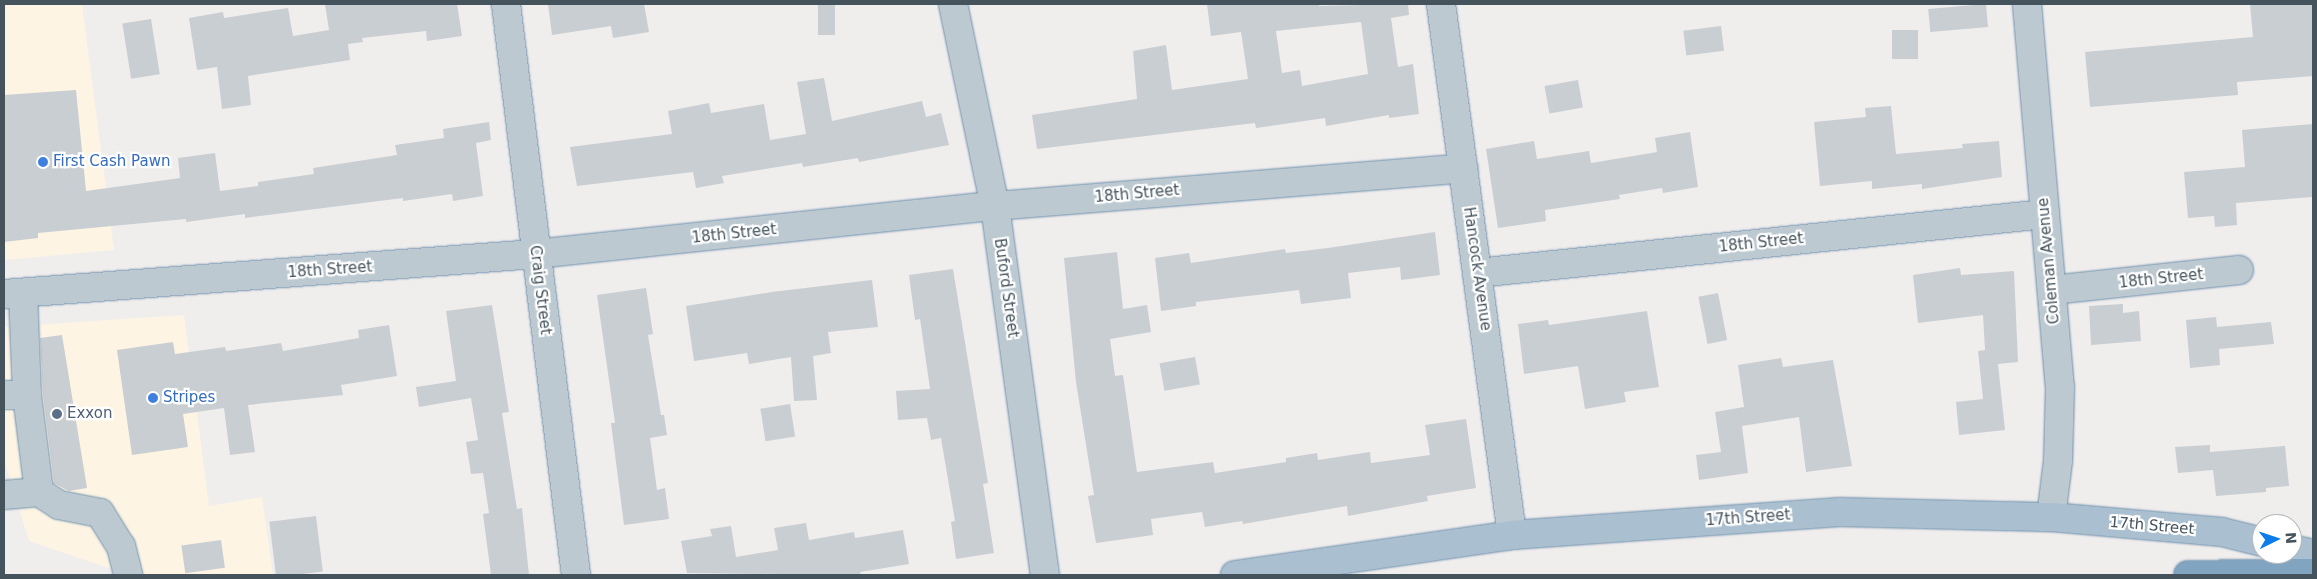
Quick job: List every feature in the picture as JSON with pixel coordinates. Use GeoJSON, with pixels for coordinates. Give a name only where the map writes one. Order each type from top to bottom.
{"type":"FeatureCollection","features":[{"type":"Feature","properties":{"kind":"highway"},"geometry":{"type":"LineString","coordinates":[[2188,575],[2313,573]]}},
{"type":"Feature","properties":{"kind":"main road","name":"17th Street"},"geometry":{"type":"LineString","coordinates":[[1236,575],[1512,535],[1840,512],[2051,518],[2222,532],[2252,540]]}},
{"type":"Feature","properties":{"kind":"street","name":"Craig Street"},"geometry":{"type":"LineString","coordinates":[[506,4],[535,254],[576,575]]}},
{"type":"Feature","properties":{"kind":"street","name":"Buford Street"},"geometry":{"type":"LineString","coordinates":[[953,4],[995,206],[1045,575]]}},
{"type":"Feature","properties":{"kind":"street","name":"Hancock Avenue"},"geometry":{"type":"LineString","coordinates":[[1441,4],[1512,535]]}},
{"type":"Feature","properties":{"kind":"street","name":"Coleman Avenue"},"geometry":{"type":"LineString","coordinates":[[2028,4],[2060,387],[2058,461],[2051,518]]}},
{"type":"Feature","properties":{"kind":"street","name":"18th Street"},"geometry":{"type":"LineString","coordinates":[[13,294],[535,254],[995,206],[1463,168]]}},
{"type":"Feature","properties":{"kind":"street","name":"18th Street"},"geometry":{"type":"LineString","coordinates":[[1478,273],[2045,214]]}},
{"type":"Feature","properties":{"kind":"street","name":"18th Street"},"geometry":{"type":"LineString","coordinates":[[2052,290],[2240,270]]}},
{"type":"Feature","properties":{"kind":"street"},"geometry":{"type":"LineString","coordinates":[[13,294],[15,395],[39,492]]}},
{"type":"Feature","properties":{"kind":"street"},"geometry":{"type":"LineString","coordinates":[[4,495],[39,492],[60,505],[100,513],[121,546],[128,575]]}},
{"type":"Feature","properties":{"kind":"shaded area"},"geometry":{"type":"Polygon","coordinates":[[[82,4],[114,250],[4,260],[4,5],[82,4]]]}},
{"type":"Feature","properties":{"kind":"shaded area"},"geometry":{"type":"Polygon","coordinates":[[[184,315],[209,506],[262,497],[273,575],[129,575],[29,541],[4,460],[4,327],[184,315]]]}},
{"type":"Feature","properties":{"kind":"building"},"geometry":{"type":"Polygon","coordinates":[[[325,4],[457,4],[462,36],[427,41],[426,31],[362,38],[363,42],[348,44],[350,60],[248,76],[251,105],[222,109],[217,67],[197,70],[189,18],[223,12],[224,18],[288,8],[293,36],[329,30],[325,4]]]}},
{"type":"Feature","properties":{"kind":"building"},"geometry":{"type":"Polygon","coordinates":[[[548,4],[644,4],[649,32],[613,38],[611,26],[552,35],[548,4]]]}},
{"type":"Feature","properties":{"kind":"building"},"geometry":{"type":"Polygon","coordinates":[[[818,4],[835,4],[835,35],[818,35],[818,4]]]}},
{"type":"Feature","properties":{"kind":"building"},"geometry":{"type":"Polygon","coordinates":[[[1207,4],[1319,4],[1319,6],[1408,4],[1409,15],[1391,18],[1398,67],[1413,64],[1419,114],[1389,118],[1389,115],[1326,126],[1325,118],[1256,128],[1255,123],[1037,149],[1032,115],[1137,99],[1133,51],[1166,45],[1172,90],[1248,79],[1241,32],[1211,36],[1207,4]],[[1361,22],[1276,31],[1282,73],[1300,70],[1302,86],[1368,74],[1361,22]]]}},
{"type":"Feature","properties":{"kind":"building"},"geometry":{"type":"Polygon","coordinates":[[[1986,4],[1988,27],[1930,32],[1928,9],[1986,4]]]}},
{"type":"Feature","properties":{"kind":"building"},"geometry":{"type":"Polygon","coordinates":[[[2250,4],[2312,4],[2313,76],[2237,82],[2238,95],[2090,107],[2085,52],[2253,37],[2250,4]]]}},
{"type":"Feature","properties":{"kind":"building"},"geometry":{"type":"Polygon","coordinates":[[[151,19],[160,74],[131,79],[122,24],[151,19]]]}},
{"type":"Feature","properties":{"kind":"building"},"geometry":{"type":"Polygon","coordinates":[[[1721,26],[1724,51],[1686,55],[1683,31],[1721,26]]]}},
{"type":"Feature","properties":{"kind":"building"},"geometry":{"type":"Polygon","coordinates":[[[1892,30],[1918,30],[1918,59],[1892,59],[1892,30]]]}},
{"type":"Feature","properties":{"kind":"building"},"geometry":{"type":"Polygon","coordinates":[[[824,78],[832,121],[922,101],[926,117],[941,113],[949,145],[859,162],[858,158],[803,167],[802,163],[722,176],[724,183],[696,188],[693,172],[577,186],[570,147],[672,134],[668,111],[709,103],[711,113],[764,104],[770,140],[806,134],[797,82],[824,78]]]}},
{"type":"Feature","properties":{"kind":"building"},"geometry":{"type":"Polygon","coordinates":[[[1578,80],[1583,108],[1549,113],[1545,86],[1578,80]]]}},
{"type":"Feature","properties":{"kind":"building"},"geometry":{"type":"Polygon","coordinates":[[[76,90],[86,191],[180,178],[178,158],[215,153],[220,191],[258,186],[258,182],[314,174],[313,168],[397,155],[395,145],[444,138],[443,129],[489,122],[491,140],[476,143],[483,196],[453,201],[452,194],[403,201],[403,198],[245,218],[245,214],[186,222],[186,219],[38,233],[38,238],[4,242],[4,95],[76,90]]]}},
{"type":"Feature","properties":{"kind":"building"},"geometry":{"type":"Polygon","coordinates":[[[1891,106],[1896,154],[1963,148],[1962,144],[1999,141],[2002,177],[1922,189],[1922,184],[1872,189],[1872,181],[1820,186],[1814,122],[1866,117],[1865,108],[1891,106]]]}},
{"type":"Feature","properties":{"kind":"building"},"geometry":{"type":"Polygon","coordinates":[[[2313,124],[2313,197],[2236,203],[2237,225],[2215,227],[2214,216],[2188,218],[2184,172],[2245,167],[2242,130],[2313,124]]]}},
{"type":"Feature","properties":{"kind":"building"},"geometry":{"type":"Polygon","coordinates":[[[1690,132],[1698,187],[1663,193],[1662,188],[1619,195],[1620,199],[1545,210],[1546,221],[1498,228],[1486,149],[1534,141],[1537,159],[1589,151],[1591,163],[1657,152],[1655,138],[1690,132]]]}},
{"type":"Feature","properties":{"kind":"building"},"geometry":{"type":"Polygon","coordinates":[[[1435,232],[1440,275],[1401,280],[1400,267],[1348,273],[1351,298],[1301,304],[1299,290],[1196,302],[1196,306],[1161,311],[1155,258],[1189,253],[1191,263],[1285,249],[1286,253],[1328,248],[1435,232]]]}},
{"type":"Feature","properties":{"kind":"building"},"geometry":{"type":"Polygon","coordinates":[[[1117,252],[1123,309],[1147,305],[1151,332],[1110,339],[1115,376],[1123,375],[1137,472],[1213,462],[1215,473],[1286,462],[1286,458],[1317,453],[1318,460],[1370,452],[1371,463],[1430,455],[1425,425],[1466,419],[1476,488],[1427,496],[1428,501],[1348,516],[1347,506],[1243,524],[1242,521],[1205,527],[1202,512],[1151,519],[1153,535],[1096,543],[1088,496],[1094,495],[1076,382],[1064,258],[1117,252]]]}},
{"type":"Feature","properties":{"kind":"building"},"geometry":{"type":"Polygon","coordinates":[[[1960,268],[1961,275],[2014,271],[2018,362],[1998,364],[2005,430],[1959,435],[1956,402],[1983,399],[1978,351],[1985,350],[1983,315],[1918,323],[1913,275],[1960,268]]]}},
{"type":"Feature","properties":{"kind":"building"},"geometry":{"type":"Polygon","coordinates":[[[953,269],[988,483],[983,484],[994,553],[956,559],[951,522],[955,521],[941,438],[931,440],[927,418],[898,420],[896,391],[930,389],[920,319],[915,320],[909,275],[953,269]]]}},
{"type":"Feature","properties":{"kind":"building"},"geometry":{"type":"Polygon","coordinates":[[[872,280],[878,327],[828,332],[831,353],[813,356],[817,400],[794,401],[791,357],[749,364],[747,353],[694,361],[686,306],[772,292],[872,280]]]}},
{"type":"Feature","properties":{"kind":"building"},"geometry":{"type":"Polygon","coordinates":[[[646,288],[653,334],[648,335],[661,415],[664,415],[667,435],[650,438],[657,490],[665,488],[669,519],[624,525],[611,423],[615,423],[597,295],[646,288]]]}},
{"type":"Feature","properties":{"kind":"building"},"geometry":{"type":"Polygon","coordinates":[[[1718,293],[1727,340],[1708,344],[1698,297],[1718,293]]]}},
{"type":"Feature","properties":{"kind":"building"},"geometry":{"type":"Polygon","coordinates":[[[2123,304],[2123,313],[2139,311],[2141,341],[2091,345],[2089,306],[2123,304]]]}},
{"type":"Feature","properties":{"kind":"building"},"geometry":{"type":"Polygon","coordinates":[[[492,305],[509,412],[502,413],[517,509],[522,508],[529,575],[491,575],[483,514],[489,513],[483,473],[471,474],[466,442],[478,440],[471,398],[419,407],[416,387],[456,381],[446,311],[492,305]]]}},
{"type":"Feature","properties":{"kind":"building"},"geometry":{"type":"Polygon","coordinates":[[[1647,311],[1659,387],[1624,392],[1626,402],[1585,409],[1578,366],[1524,374],[1518,324],[1548,320],[1549,325],[1647,311]]]}},
{"type":"Feature","properties":{"kind":"building"},"geometry":{"type":"Polygon","coordinates":[[[2216,317],[2217,327],[2271,322],[2274,344],[2219,349],[2220,365],[2190,368],[2186,320],[2216,317]]]}},
{"type":"Feature","properties":{"kind":"building"},"geometry":{"type":"Polygon","coordinates":[[[389,325],[397,376],[341,385],[343,395],[248,405],[255,452],[230,455],[224,408],[183,414],[188,447],[132,455],[117,350],[173,342],[175,354],[225,347],[226,351],[281,343],[283,351],[359,338],[358,330],[389,325]]]}},
{"type":"Feature","properties":{"kind":"building","name":"Exxon"},"geometry":{"type":"Polygon","coordinates":[[[62,335],[87,488],[69,491],[54,483],[43,394],[40,338],[62,335]]]}},
{"type":"Feature","properties":{"kind":"building"},"geometry":{"type":"Polygon","coordinates":[[[1195,357],[1200,385],[1164,391],[1160,363],[1195,357]]]}},
{"type":"Feature","properties":{"kind":"building"},"geometry":{"type":"Polygon","coordinates":[[[1781,358],[1783,367],[1833,360],[1852,466],[1806,472],[1799,417],[1742,426],[1748,473],[1699,480],[1696,455],[1721,452],[1715,412],[1744,407],[1738,365],[1781,358]]]}},
{"type":"Feature","properties":{"kind":"building"},"geometry":{"type":"Polygon","coordinates":[[[790,404],[795,437],[766,441],[760,409],[790,404]]]}},
{"type":"Feature","properties":{"kind":"building"},"geometry":{"type":"Polygon","coordinates":[[[2210,445],[2210,452],[2285,446],[2289,486],[2266,488],[2266,492],[2216,496],[2213,470],[2178,473],[2175,447],[2210,445]]]}},
{"type":"Feature","properties":{"kind":"building"},"geometry":{"type":"Polygon","coordinates":[[[316,516],[323,572],[276,575],[269,522],[316,516]]]}},
{"type":"Feature","properties":{"kind":"building"},"geometry":{"type":"Polygon","coordinates":[[[806,523],[809,540],[854,532],[855,538],[903,530],[909,564],[860,572],[861,575],[687,573],[681,541],[712,536],[710,529],[731,526],[736,557],[778,550],[774,528],[806,523]]]}},
{"type":"Feature","properties":{"kind":"building"},"geometry":{"type":"Polygon","coordinates":[[[221,540],[225,568],[185,573],[181,546],[221,540]]]}},
{"type":"Feature","properties":{"kind":"place","name":"First Cash Pawn"},"geometry":{"type":"Point","coordinates":[43,162]}},
{"type":"Feature","properties":{"kind":"place","name":"Stripes"},"geometry":{"type":"Point","coordinates":[153,398]}},
{"type":"Feature","properties":{"kind":"place","name":"Exxon"},"geometry":{"type":"Point","coordinates":[57,414]}}]}
